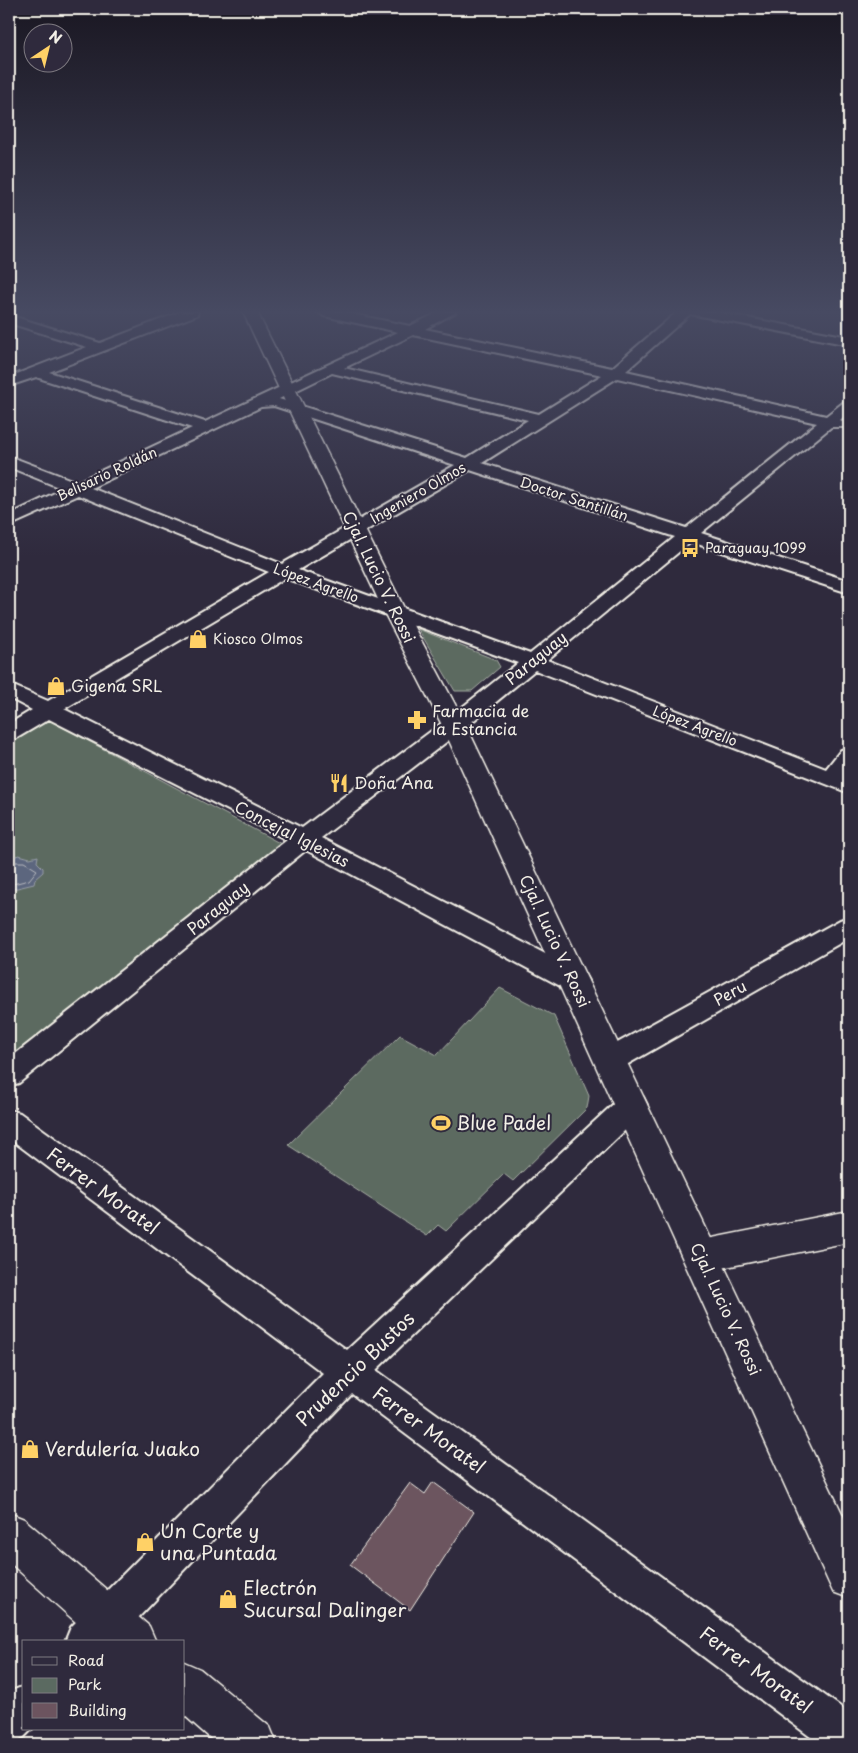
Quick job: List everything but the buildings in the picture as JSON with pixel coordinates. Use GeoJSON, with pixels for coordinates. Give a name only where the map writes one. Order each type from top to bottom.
{"type":"FeatureCollection","features":[{"type":"Feature","properties":{"kind":"main road","name":"Cjal. Lucio V. Rossi"},"geometry":{"type":"LineString","coordinates":[[292,394],[395,612],[454,724],[849,1576]]}},
{"type":"Feature","properties":{"kind":"main road"},"geometry":{"type":"LineString","coordinates":[[702,1256],[849,1226]]}},
{"type":"Feature","properties":{"kind":"main road"},"geometry":{"type":"LineString","coordinates":[[9,1534],[109,1634]]}},
{"type":"Feature","properties":{"kind":"main road"},"geometry":{"type":"LineString","coordinates":[[185,1686],[253,1744]]}},
{"type":"Feature","properties":{"kind":"street"},"geometry":{"type":"LineString","coordinates":[[102,394],[206,428]]}},
{"type":"Feature","properties":{"kind":"street","name":"Belisario Roldán"},"geometry":{"type":"LineString","coordinates":[[9,521],[277,394]]}},
{"type":"Feature","properties":{"kind":"street"},"geometry":{"type":"LineString","coordinates":[[435,394],[541,419]]}},
{"type":"Feature","properties":{"kind":"street","name":"Ingeniero Olmos"},"geometry":{"type":"LineString","coordinates":[[9,733],[467,465],[582,394]]}},
{"type":"Feature","properties":{"kind":"street"},"geometry":{"type":"LineString","coordinates":[[707,394],[849,426]]}},
{"type":"Feature","properties":{"kind":"street","name":"Doctor Santillán"},"geometry":{"type":"LineString","coordinates":[[259,403],[279,403],[299,409],[686,536],[849,587]]}},
{"type":"Feature","properties":{"kind":"street","name":"Paraguay"},"geometry":{"type":"LineString","coordinates":[[9,1075],[304,839],[454,724],[849,405]]}},
{"type":"Feature","properties":{"kind":"street","name":"López Agrello"},"geometry":{"type":"LineString","coordinates":[[9,461],[285,572],[531,661],[839,782]]}},
{"type":"Feature","properties":{"kind":"street","name":"Concejal Iglesias"},"geometry":{"type":"LineString","coordinates":[[9,690],[304,839],[574,981]]}},
{"type":"Feature","properties":{"kind":"street"},"geometry":{"type":"LineString","coordinates":[[839,782],[849,755]]}},
{"type":"Feature","properties":{"kind":"street","name":"Peru"},"geometry":{"type":"LineString","coordinates":[[611,1060],[849,926]]}},
{"type":"Feature","properties":{"kind":"street","name":"Prudencio Bustos"},"geometry":{"type":"LineString","coordinates":[[109,1634],[350,1372],[632,1105]]}},
{"type":"Feature","properties":{"kind":"street","name":"Ferrer Moratel"},"geometry":{"type":"LineString","coordinates":[[9,1122],[849,1739]]}},
{"type":"Feature","properties":{"kind":"street"},"geometry":{"type":"LineString","coordinates":[[9,1722],[22,1709]]}},
{"type":"Feature","properties":{"kind":"green space"},"geometry":{"type":"Polygon","coordinates":[[[418,629],[496,660],[500,667],[472,691],[455,691],[418,629]]]}},
{"type":"Feature","properties":{"kind":"green space"},"geometry":{"type":"Polygon","coordinates":[[[49,720],[285,846],[9,1057],[9,744],[49,720]]]}},
{"type":"Feature","properties":{"kind":"green space","name":"Blue Padel"},"geometry":{"type":"Polygon","coordinates":[[[500,988],[554,1016],[589,1096],[587,1108],[513,1181],[504,1174],[446,1231],[438,1225],[427,1236],[288,1145],[400,1035],[437,1055],[500,988]]]}},
{"type":"Feature","properties":{"kind":"water"},"geometry":{"type":"Polygon","coordinates":[[[19,855],[30,858],[38,856],[37,862],[43,868],[43,872],[35,879],[34,884],[9,890],[9,858],[19,855]]]}},
{"type":"Feature","properties":{"kind":"place","name":"Paraguay 1099"},"geometry":{"type":"Point","coordinates":[690,548]}},
{"type":"Feature","properties":{"kind":"place","name":"Kiosco Olmos"},"geometry":{"type":"Point","coordinates":[198,639]}},
{"type":"Feature","properties":{"kind":"place","name":"Gigena SRL"},"geometry":{"type":"Point","coordinates":[56,686]}},
{"type":"Feature","properties":{"kind":"place","name":"Farmacia de la Estancia"},"geometry":{"type":"Point","coordinates":[417,720]}},
{"type":"Feature","properties":{"kind":"place","name":"Doña Ana"},"geometry":{"type":"Point","coordinates":[339,783]}},
{"type":"Feature","properties":{"kind":"place","name":"Blue Padel"},"geometry":{"type":"Point","coordinates":[441,1123]}},
{"type":"Feature","properties":{"kind":"place","name":"Verdulería Juako"},"geometry":{"type":"Point","coordinates":[30,1449]}},
{"type":"Feature","properties":{"kind":"place","name":"Un Corte y una Puntada"},"geometry":{"type":"Point","coordinates":[145,1542]}},
{"type":"Feature","properties":{"kind":"place","name":"Electrón Sucursal Dalinger"},"geometry":{"type":"Point","coordinates":[228,1599]}}]}
